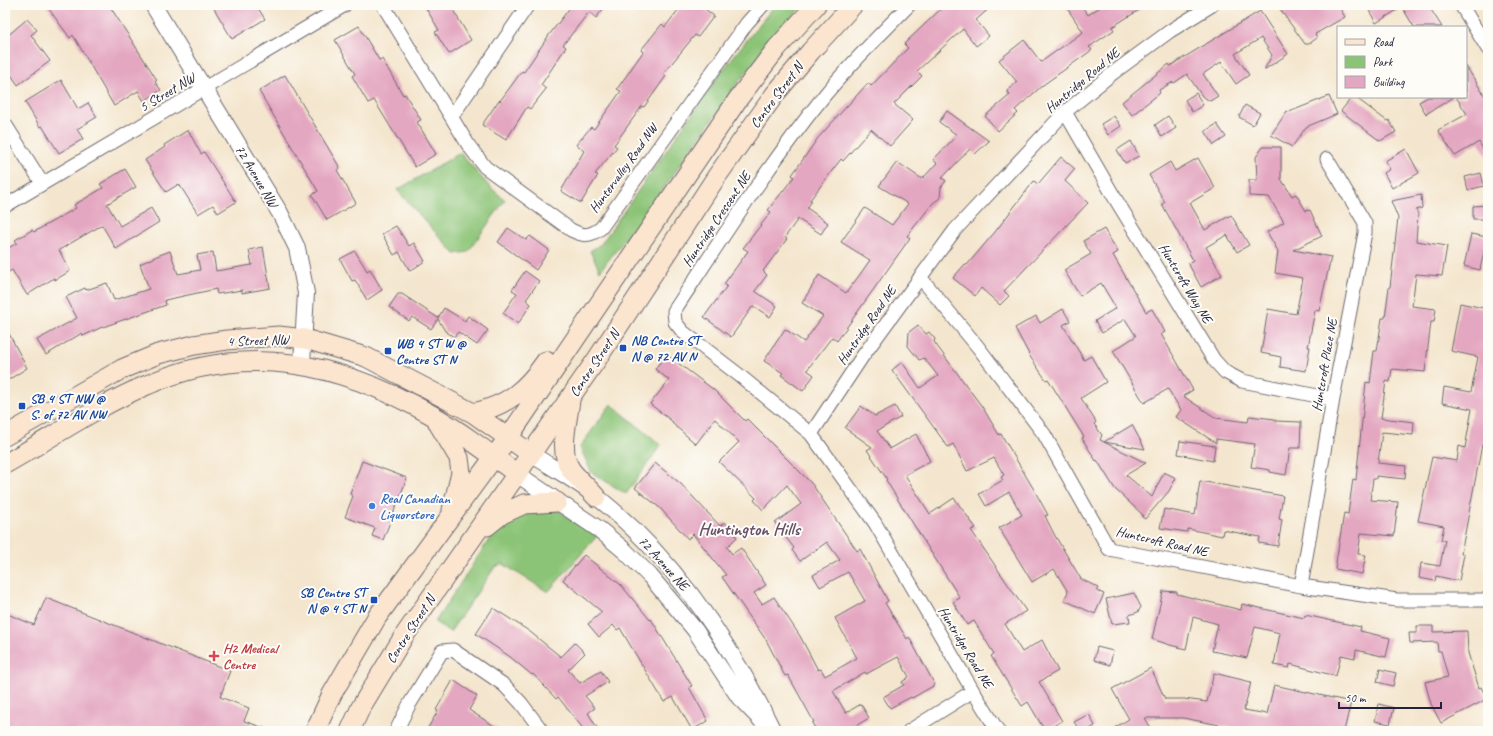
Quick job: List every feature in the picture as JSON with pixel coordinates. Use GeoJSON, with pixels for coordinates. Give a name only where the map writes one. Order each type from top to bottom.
{"type":"FeatureCollection","features":[{"type":"Feature","properties":{"kind":"main road","name":"Centre Street N"},"geometry":{"type":"LineString","coordinates":[[315,731],[332,694],[377,617],[451,515],[495,458],[612,283],[738,99],[777,48],[816,5]]}},
{"type":"Feature","properties":{"kind":"main road","name":"Centre Street N"},"geometry":{"type":"LineString","coordinates":[[350,731],[361,707],[404,636],[571,396],[717,176],[775,94],[811,51],[853,5]]}},
{"type":"Feature","properties":{"kind":"main road"},"geometry":{"type":"LineString","coordinates":[[473,413],[500,406],[524,387],[543,365],[589,299],[612,283]]}},
{"type":"Feature","properties":{"kind":"main road","name":"4 Street NW"},"geometry":{"type":"LineString","coordinates":[[5,436],[122,368],[158,354],[194,345],[227,340],[279,336],[305,339],[366,357],[473,413],[508,438]]}},
{"type":"Feature","properties":{"kind":"main road","name":"4 Street NW"},"geometry":{"type":"LineString","coordinates":[[5,464],[121,397],[177,373],[244,361],[302,364],[363,381],[431,414],[495,458]]}},
{"type":"Feature","properties":{"kind":"main road"},"geometry":{"type":"LineString","coordinates":[[571,396],[565,446],[566,456],[570,469],[596,497]]}},
{"type":"Feature","properties":{"kind":"main road"},"geometry":{"type":"LineString","coordinates":[[431,414],[444,430],[459,458],[461,473],[451,515]]}},
{"type":"Feature","properties":{"kind":"main road","name":"72 Avenue NE"},"geometry":{"type":"LineString","coordinates":[[508,438],[531,454]]}},
{"type":"Feature","properties":{"kind":"main road","name":"72 Avenue NE"},"geometry":{"type":"LineString","coordinates":[[495,458],[517,474]]}},
{"type":"Feature","properties":{"kind":"main road"},"geometry":{"type":"LineString","coordinates":[[478,529],[490,525],[502,514],[524,504],[557,502]]}},
{"type":"Feature","properties":{"kind":"street","name":"72 Avenue NW"},"geometry":{"type":"LineString","coordinates":[[153,5],[280,213],[297,248],[306,293],[305,339],[302,364]]}},
{"type":"Feature","properties":{"kind":"street","name":"5 Street NW"},"geometry":{"type":"LineString","coordinates":[[5,206],[42,182],[165,113],[204,88],[346,5]]}},
{"type":"Feature","properties":{"kind":"street"},"geometry":{"type":"LineString","coordinates":[[383,5],[452,116],[528,5]]}},
{"type":"Feature","properties":{"kind":"street","name":"Huntervalley Road NW"},"geometry":{"type":"LineString","coordinates":[[452,116],[469,146],[485,167],[571,230],[583,235],[593,234],[600,228],[747,23],[763,5]]}},
{"type":"Feature","properties":{"kind":"street","name":"Huntridge Crescent NE"},"geometry":{"type":"LineString","coordinates":[[811,434],[739,374],[683,332],[675,322],[674,311],[779,155],[824,96],[865,50],[909,5]]}},
{"type":"Feature","properties":{"kind":"street","name":"Huntridge Road NE"},"geometry":{"type":"LineString","coordinates":[[998,731],[875,523],[811,434],[862,356],[955,230],[1065,112],[1113,73],[1170,31],[1212,5]]}},
{"type":"Feature","properties":{"kind":"street"},"geometry":{"type":"LineString","coordinates":[[1461,5],[1488,49]]}},
{"type":"Feature","properties":{"kind":"street","name":"Huntcroft Way NE"},"geometry":{"type":"LineString","coordinates":[[1065,112],[1214,360],[1225,372],[1249,383],[1333,399]]}},
{"type":"Feature","properties":{"kind":"street"},"geometry":{"type":"LineString","coordinates":[[5,124],[42,182]]}},
{"type":"Feature","properties":{"kind":"street","name":"Huntcroft Place NE"},"geometry":{"type":"LineString","coordinates":[[1301,586],[1333,399],[1365,233],[1364,223],[1327,159]]}},
{"type":"Feature","properties":{"kind":"street","name":"Huntcroft Road NE"},"geometry":{"type":"LineString","coordinates":[[920,277],[978,347],[1044,434],[1109,549],[1301,586],[1397,600],[1488,600]]}},
{"type":"Feature","properties":{"kind":"street","name":"72 Avenue NE"},"geometry":{"type":"LineString","coordinates":[[531,454],[596,497],[656,550],[678,575],[706,615],[751,685],[773,731]]}},
{"type":"Feature","properties":{"kind":"street","name":"72 Avenue NE"},"geometry":{"type":"LineString","coordinates":[[517,474],[600,530],[626,551],[650,576],[695,630],[739,697],[773,731]]}},
{"type":"Feature","properties":{"kind":"street"},"geometry":{"type":"LineString","coordinates":[[396,731],[409,704],[442,651],[453,650],[504,685],[521,703],[542,731]]}},
{"type":"Feature","properties":{"kind":"street"},"geometry":{"type":"LineString","coordinates":[[909,731],[973,691]]}},
{"type":"Feature","properties":{"kind":"green space"},"geometry":{"type":"Polygon","coordinates":[[[775,5],[799,5],[801,7],[737,84],[651,206],[600,271],[590,251],[601,244],[722,71],[775,5]]]}},
{"type":"Feature","properties":{"kind":"green space"},"geometry":{"type":"Polygon","coordinates":[[[460,153],[489,186],[505,200],[468,252],[455,254],[397,190],[460,153]]]}},
{"type":"Feature","properties":{"kind":"green space"},"geometry":{"type":"Polygon","coordinates":[[[611,404],[661,445],[626,494],[591,472],[580,447],[611,404]]]}},
{"type":"Feature","properties":{"kind":"green space"},"geometry":{"type":"Polygon","coordinates":[[[556,509],[597,536],[548,592],[503,564],[495,567],[450,632],[435,622],[496,529],[519,511],[556,509]]]}},
{"type":"Feature","properties":{"kind":"building"},"geometry":{"type":"Polygon","coordinates":[[[46,5],[109,5],[157,80],[155,82],[161,90],[144,101],[138,91],[114,106],[73,35],[70,38],[46,5]]]}},
{"type":"Feature","properties":{"kind":"building"},"geometry":{"type":"Polygon","coordinates":[[[212,5],[256,5],[265,19],[232,39],[212,5]]]}},
{"type":"Feature","properties":{"kind":"building"},"geometry":{"type":"Polygon","coordinates":[[[424,5],[450,5],[471,40],[449,54],[435,32],[439,30],[424,5]]]}},
{"type":"Feature","properties":{"kind":"building"},"geometry":{"type":"Polygon","coordinates":[[[572,5],[606,5],[596,18],[589,12],[563,45],[566,47],[541,85],[546,89],[530,109],[527,107],[506,140],[482,125],[499,100],[500,101],[522,71],[524,72],[549,35],[572,5]]]}},
{"type":"Feature","properties":{"kind":"building"},"geometry":{"type":"Polygon","coordinates":[[[682,5],[700,5],[714,16],[698,37],[695,35],[663,74],[666,76],[614,145],[617,147],[595,174],[598,175],[581,203],[561,191],[584,151],[576,145],[591,127],[594,129],[621,91],[617,89],[643,52],[641,50],[662,24],[665,27],[682,5]]]}},
{"type":"Feature","properties":{"kind":"building"},"geometry":{"type":"Polygon","coordinates":[[[945,5],[993,5],[976,20],[989,36],[976,46],[963,29],[917,71],[922,76],[894,104],[913,120],[890,146],[871,129],[843,161],[841,159],[810,200],[812,201],[807,208],[828,223],[821,234],[798,219],[785,237],[787,239],[763,271],[767,275],[755,291],[777,306],[770,317],[753,306],[731,337],[704,317],[727,286],[724,284],[748,251],[743,248],[771,212],[768,210],[794,177],[792,175],[818,138],[868,83],[871,86],[908,48],[904,44],[945,5]]]}},
{"type":"Feature","properties":{"kind":"building"},"geometry":{"type":"Polygon","coordinates":[[[1065,5],[1081,5],[1088,15],[1103,5],[1147,5],[1112,27],[1114,30],[1089,47],[1092,50],[1043,85],[1015,110],[1018,113],[998,131],[985,116],[1010,95],[1007,91],[1017,82],[999,60],[1024,40],[1041,62],[1083,32],[1065,5]]]}},
{"type":"Feature","properties":{"kind":"building"},"geometry":{"type":"Polygon","coordinates":[[[1277,5],[1338,5],[1345,17],[1315,34],[1317,38],[1309,44],[1305,44],[1277,5]]]}},
{"type":"Feature","properties":{"kind":"building"},"geometry":{"type":"Polygon","coordinates":[[[1366,5],[1428,5],[1441,26],[1413,26],[1402,7],[1376,23],[1366,5]]]}},
{"type":"Feature","properties":{"kind":"building"},"geometry":{"type":"Polygon","coordinates":[[[1260,11],[1288,54],[1264,70],[1272,55],[1261,38],[1235,54],[1249,75],[1236,84],[1221,62],[1203,74],[1218,96],[1210,101],[1202,96],[1187,74],[1174,83],[1173,82],[1159,90],[1160,93],[1132,115],[1122,102],[1169,64],[1170,66],[1260,11]]]}},
{"type":"Feature","properties":{"kind":"building"},"geometry":{"type":"Polygon","coordinates":[[[27,19],[37,30],[31,35],[50,61],[18,85],[5,66],[5,38],[27,19]]]}},
{"type":"Feature","properties":{"kind":"building"},"geometry":{"type":"Polygon","coordinates":[[[359,26],[379,60],[382,59],[403,95],[405,94],[421,120],[417,122],[436,154],[415,167],[374,100],[368,103],[352,76],[355,74],[335,40],[359,26]]]}},
{"type":"Feature","properties":{"kind":"building"},"geometry":{"type":"Polygon","coordinates":[[[1467,68],[1488,101],[1488,158],[1479,142],[1455,156],[1438,130],[1467,114],[1457,98],[1467,98],[1467,68]]]}},
{"type":"Feature","properties":{"kind":"building"},"geometry":{"type":"Polygon","coordinates":[[[285,75],[340,168],[337,170],[356,203],[327,220],[312,195],[318,191],[259,91],[285,75]]]}},
{"type":"Feature","properties":{"kind":"building"},"geometry":{"type":"Polygon","coordinates":[[[61,80],[78,109],[88,103],[97,117],[77,129],[83,139],[59,153],[42,126],[40,127],[25,102],[61,80]]]}},
{"type":"Feature","properties":{"kind":"building"},"geometry":{"type":"Polygon","coordinates":[[[1196,93],[1203,105],[1192,112],[1185,100],[1196,93]]]}},
{"type":"Feature","properties":{"kind":"building"},"geometry":{"type":"Polygon","coordinates":[[[1329,96],[1337,114],[1306,127],[1292,147],[1271,135],[1287,111],[1289,112],[1329,96]]]}},
{"type":"Feature","properties":{"kind":"building"},"geometry":{"type":"Polygon","coordinates":[[[1351,98],[1356,98],[1387,121],[1389,120],[1396,132],[1380,141],[1341,111],[1351,98]]]}},
{"type":"Feature","properties":{"kind":"building"},"geometry":{"type":"Polygon","coordinates":[[[1426,98],[1452,98],[1426,114],[1419,102],[1426,98]]]}},
{"type":"Feature","properties":{"kind":"building"},"geometry":{"type":"Polygon","coordinates":[[[1245,105],[1260,113],[1253,125],[1239,117],[1245,105]]]}},
{"type":"Feature","properties":{"kind":"building"},"geometry":{"type":"Polygon","coordinates":[[[947,111],[989,141],[975,154],[970,149],[942,178],[946,181],[941,187],[940,198],[933,203],[907,236],[910,238],[837,341],[832,337],[807,370],[814,375],[803,391],[781,375],[783,373],[764,361],[785,329],[804,342],[823,316],[802,303],[819,275],[846,293],[861,273],[870,260],[841,242],[865,208],[892,225],[908,204],[879,186],[897,162],[922,179],[937,163],[933,160],[957,135],[939,122],[947,111]]]}},
{"type":"Feature","properties":{"kind":"building"},"geometry":{"type":"Polygon","coordinates":[[[1114,116],[1121,126],[1108,135],[1101,124],[1114,116]]]}},
{"type":"Feature","properties":{"kind":"building"},"geometry":{"type":"Polygon","coordinates":[[[1168,116],[1176,128],[1162,137],[1155,125],[1168,116]]]}},
{"type":"Feature","properties":{"kind":"building"},"geometry":{"type":"Polygon","coordinates":[[[1217,124],[1226,137],[1214,145],[1205,131],[1217,124]]]}},
{"type":"Feature","properties":{"kind":"building"},"geometry":{"type":"Polygon","coordinates":[[[188,130],[201,154],[204,152],[236,202],[218,213],[213,205],[198,214],[179,184],[166,192],[145,160],[165,147],[164,145],[188,130]]]}},
{"type":"Feature","properties":{"kind":"building"},"geometry":{"type":"Polygon","coordinates":[[[1131,141],[1139,156],[1125,163],[1117,150],[1131,141]]]}},
{"type":"Feature","properties":{"kind":"building"},"geometry":{"type":"Polygon","coordinates":[[[1263,147],[1281,147],[1281,179],[1292,196],[1296,194],[1306,211],[1310,210],[1322,236],[1293,250],[1331,257],[1319,311],[1315,310],[1308,347],[1310,347],[1306,371],[1280,367],[1281,357],[1261,353],[1268,309],[1296,314],[1303,278],[1275,273],[1278,251],[1267,232],[1284,222],[1269,197],[1249,196],[1249,180],[1257,180],[1256,157],[1263,147]]]}},
{"type":"Feature","properties":{"kind":"building"},"geometry":{"type":"Polygon","coordinates":[[[1406,149],[1419,173],[1392,188],[1384,173],[1390,169],[1385,161],[1406,149]]]}},
{"type":"Feature","properties":{"kind":"building"},"geometry":{"type":"Polygon","coordinates":[[[1061,157],[1075,169],[1065,181],[1088,203],[1004,291],[1009,296],[1000,305],[981,288],[975,296],[953,278],[965,264],[967,265],[995,232],[1034,181],[1038,184],[1061,157]]]}},
{"type":"Feature","properties":{"kind":"building"},"geometry":{"type":"Polygon","coordinates":[[[1198,158],[1215,188],[1190,203],[1205,230],[1231,215],[1249,245],[1237,252],[1227,235],[1206,247],[1222,275],[1201,287],[1188,263],[1193,260],[1162,204],[1165,202],[1149,175],[1170,162],[1175,171],[1198,158]]]}},
{"type":"Feature","properties":{"kind":"building"},"geometry":{"type":"Polygon","coordinates":[[[125,169],[136,187],[107,204],[120,226],[151,208],[159,222],[116,249],[102,225],[59,250],[70,271],[55,280],[54,278],[27,295],[12,270],[5,274],[5,250],[17,243],[15,240],[32,230],[34,232],[76,208],[74,205],[103,188],[100,184],[125,169]]]}},
{"type":"Feature","properties":{"kind":"building"},"geometry":{"type":"Polygon","coordinates":[[[1481,173],[1484,186],[1468,190],[1465,177],[1481,173]]]}},
{"type":"Feature","properties":{"kind":"building"},"geometry":{"type":"Polygon","coordinates":[[[1421,195],[1422,208],[1416,210],[1418,214],[1416,241],[1447,246],[1442,276],[1416,274],[1412,306],[1436,309],[1434,322],[1431,322],[1425,372],[1392,369],[1390,382],[1386,381],[1381,418],[1414,422],[1413,435],[1382,432],[1378,463],[1406,466],[1405,479],[1376,476],[1376,479],[1373,479],[1370,500],[1398,502],[1394,536],[1361,533],[1358,554],[1366,555],[1362,574],[1335,569],[1344,513],[1348,514],[1353,479],[1356,480],[1366,382],[1370,383],[1374,351],[1377,351],[1382,318],[1385,318],[1390,287],[1398,218],[1391,201],[1421,195]]]}},
{"type":"Feature","properties":{"kind":"building"},"geometry":{"type":"Polygon","coordinates":[[[1488,205],[1488,219],[1473,219],[1473,206],[1488,205]]]}},
{"type":"Feature","properties":{"kind":"building"},"geometry":{"type":"Polygon","coordinates":[[[396,226],[409,246],[414,243],[425,261],[410,271],[399,252],[394,255],[382,234],[396,226]]]}},
{"type":"Feature","properties":{"kind":"building"},"geometry":{"type":"Polygon","coordinates":[[[508,228],[526,240],[530,236],[549,250],[536,270],[498,242],[508,228]]]}},
{"type":"Feature","properties":{"kind":"building"},"geometry":{"type":"Polygon","coordinates":[[[1104,229],[1118,252],[1113,255],[1146,312],[1152,309],[1165,332],[1161,334],[1193,390],[1183,396],[1216,418],[1248,422],[1249,416],[1275,419],[1275,421],[1301,422],[1300,448],[1290,448],[1286,475],[1270,472],[1270,470],[1251,467],[1255,444],[1216,439],[1216,443],[1176,417],[1181,410],[1168,389],[1144,403],[1113,351],[1136,336],[1125,319],[1102,333],[1095,321],[1116,308],[1101,283],[1080,296],[1064,270],[1091,254],[1083,241],[1104,229]]]}},
{"type":"Feature","properties":{"kind":"building"},"geometry":{"type":"Polygon","coordinates":[[[1471,234],[1487,237],[1480,270],[1464,266],[1471,234]]]}},
{"type":"Feature","properties":{"kind":"building"},"geometry":{"type":"Polygon","coordinates":[[[263,247],[270,288],[242,293],[242,290],[217,294],[216,289],[165,300],[166,305],[100,328],[83,336],[82,333],[46,355],[37,340],[77,318],[66,297],[85,288],[86,290],[107,283],[114,300],[149,289],[140,264],[157,256],[170,251],[178,274],[200,270],[197,255],[213,252],[216,271],[252,265],[249,250],[263,247]]]}},
{"type":"Feature","properties":{"kind":"building"},"geometry":{"type":"Polygon","coordinates":[[[355,251],[367,271],[370,269],[382,290],[367,300],[355,280],[352,281],[340,259],[355,251]]]}},
{"type":"Feature","properties":{"kind":"building"},"geometry":{"type":"Polygon","coordinates":[[[525,271],[539,281],[526,300],[531,304],[518,324],[503,313],[517,293],[512,290],[525,271]]]}},
{"type":"Feature","properties":{"kind":"building"},"geometry":{"type":"Polygon","coordinates":[[[398,294],[402,294],[438,318],[444,308],[465,321],[468,316],[488,330],[477,345],[458,332],[454,337],[445,331],[438,319],[431,329],[412,317],[409,321],[389,307],[398,294]]]}},
{"type":"Feature","properties":{"kind":"building"},"geometry":{"type":"Polygon","coordinates":[[[1460,303],[1488,309],[1488,446],[1482,445],[1461,554],[1464,554],[1459,581],[1436,576],[1435,581],[1419,578],[1421,563],[1440,566],[1445,540],[1441,540],[1444,526],[1418,521],[1432,457],[1457,461],[1459,446],[1465,448],[1472,409],[1442,403],[1444,387],[1471,392],[1478,357],[1451,351],[1460,303]]]}},
{"type":"Feature","properties":{"kind":"building"},"geometry":{"type":"Polygon","coordinates":[[[1063,309],[1070,321],[1063,325],[1084,360],[1091,356],[1106,382],[1081,398],[1096,422],[1094,424],[1102,435],[1100,440],[1146,463],[1126,475],[1152,497],[1164,472],[1176,478],[1169,491],[1145,519],[1142,517],[1143,515],[1115,489],[1097,460],[1096,461],[1082,438],[1084,437],[1048,379],[1046,380],[1031,358],[1015,328],[1036,316],[1040,323],[1063,309]]]}},
{"type":"Feature","properties":{"kind":"building"},"geometry":{"type":"Polygon","coordinates":[[[918,325],[926,334],[929,332],[935,339],[934,342],[983,408],[999,435],[1001,434],[1048,515],[1045,516],[1054,534],[1081,579],[1099,588],[1097,591],[1104,594],[1095,614],[1064,600],[1068,592],[1054,569],[1032,582],[999,528],[1022,515],[1009,492],[986,506],[979,494],[1003,480],[1001,477],[1004,475],[994,458],[967,471],[953,444],[948,447],[892,370],[902,362],[920,388],[938,376],[924,358],[919,360],[908,346],[909,332],[918,325]]]}},
{"type":"Feature","properties":{"kind":"building"},"geometry":{"type":"Polygon","coordinates":[[[5,326],[27,368],[5,382],[5,326]]]}},
{"type":"Feature","properties":{"kind":"building"},"geometry":{"type":"Polygon","coordinates":[[[666,354],[714,390],[745,421],[747,419],[812,484],[857,551],[860,549],[888,601],[885,603],[907,639],[909,637],[935,685],[890,708],[883,697],[904,685],[902,682],[909,677],[898,657],[866,674],[865,672],[833,691],[846,713],[861,704],[869,718],[847,731],[817,731],[812,723],[814,722],[788,675],[785,676],[766,640],[722,577],[726,575],[693,534],[688,539],[660,508],[635,488],[655,463],[681,484],[720,526],[725,522],[737,537],[727,547],[732,554],[741,548],[766,585],[754,593],[762,604],[774,597],[800,636],[818,670],[821,669],[825,676],[857,658],[835,618],[865,601],[848,572],[820,587],[813,575],[840,560],[827,542],[800,561],[792,550],[794,548],[775,523],[801,504],[787,485],[763,510],[754,500],[756,498],[719,462],[739,442],[715,419],[696,444],[672,423],[673,422],[650,404],[669,380],[655,369],[666,354]]]}},
{"type":"Feature","properties":{"kind":"building"},"geometry":{"type":"Polygon","coordinates":[[[861,406],[875,416],[895,406],[901,417],[877,431],[890,449],[916,434],[930,461],[905,475],[930,514],[954,498],[976,528],[971,530],[1026,611],[1005,624],[1022,652],[1042,640],[1058,671],[1039,682],[1062,721],[1045,731],[1028,702],[1022,706],[991,656],[994,654],[974,621],[967,625],[953,602],[960,598],[900,503],[886,480],[887,479],[867,450],[872,447],[845,428],[861,406]]]}},
{"type":"Feature","properties":{"kind":"building"},"geometry":{"type":"Polygon","coordinates":[[[1132,425],[1145,449],[1104,442],[1132,425]]]}},
{"type":"Feature","properties":{"kind":"building"},"geometry":{"type":"Polygon","coordinates":[[[1180,441],[1215,446],[1213,461],[1178,454],[1180,441]]]}},
{"type":"Feature","properties":{"kind":"building","name":"Real Canadian Liquorstore"},"geometry":{"type":"Polygon","coordinates":[[[362,461],[407,478],[383,540],[372,536],[375,528],[345,517],[353,496],[350,494],[362,461]]]}},
{"type":"Feature","properties":{"kind":"building"},"geometry":{"type":"Polygon","coordinates":[[[1200,481],[1283,496],[1279,519],[1282,520],[1278,546],[1259,543],[1260,537],[1223,530],[1222,536],[1188,529],[1187,532],[1160,528],[1164,509],[1195,515],[1200,481]]]}},
{"type":"Feature","properties":{"kind":"building"},"geometry":{"type":"Polygon","coordinates":[[[584,555],[621,585],[650,620],[651,619],[692,686],[689,687],[708,721],[692,730],[673,697],[664,702],[620,628],[617,630],[613,625],[599,637],[588,624],[602,612],[563,580],[584,555]]]}},
{"type":"Feature","properties":{"kind":"building"},"geometry":{"type":"Polygon","coordinates":[[[1163,591],[1177,592],[1177,594],[1241,610],[1242,604],[1304,618],[1305,615],[1361,627],[1360,631],[1390,638],[1386,657],[1356,650],[1355,658],[1341,655],[1336,676],[1290,664],[1289,668],[1274,665],[1280,633],[1255,627],[1247,658],[1212,651],[1218,624],[1193,617],[1186,649],[1170,645],[1152,639],[1163,591]]]}},
{"type":"Feature","properties":{"kind":"building"},"geometry":{"type":"Polygon","coordinates":[[[1134,593],[1141,607],[1138,612],[1129,615],[1130,622],[1112,624],[1106,599],[1134,593]]]}},
{"type":"Feature","properties":{"kind":"building"},"geometry":{"type":"Polygon","coordinates":[[[46,598],[230,671],[220,697],[249,708],[244,721],[267,729],[267,731],[5,731],[5,613],[34,625],[46,598]]]}},
{"type":"Feature","properties":{"kind":"building"},"geometry":{"type":"Polygon","coordinates":[[[493,608],[529,631],[561,657],[575,643],[585,653],[568,670],[580,683],[601,671],[608,682],[585,696],[595,708],[588,713],[599,731],[585,731],[558,697],[556,699],[533,674],[532,675],[509,656],[476,634],[493,608]]]}},
{"type":"Feature","properties":{"kind":"building"},"geometry":{"type":"Polygon","coordinates":[[[1417,626],[1433,626],[1433,632],[1467,631],[1468,653],[1479,688],[1481,687],[1487,699],[1441,723],[1431,704],[1425,682],[1448,677],[1441,651],[1438,651],[1437,642],[1410,643],[1409,633],[1417,633],[1417,626]]]}},
{"type":"Feature","properties":{"kind":"building"},"geometry":{"type":"Polygon","coordinates":[[[1097,647],[1113,651],[1110,665],[1094,660],[1097,647]]]}},
{"type":"Feature","properties":{"kind":"building"},"geometry":{"type":"Polygon","coordinates":[[[1151,668],[1165,699],[1184,699],[1207,702],[1214,673],[1251,682],[1244,710],[1267,714],[1274,685],[1351,702],[1344,731],[1251,731],[1183,718],[1145,718],[1153,731],[1109,731],[1129,719],[1112,689],[1151,668]]]}},
{"type":"Feature","properties":{"kind":"building"},"geometry":{"type":"Polygon","coordinates":[[[1380,669],[1396,673],[1393,686],[1377,682],[1380,669]]]}},
{"type":"Feature","properties":{"kind":"building"},"geometry":{"type":"Polygon","coordinates":[[[453,680],[477,696],[469,710],[502,731],[426,731],[438,711],[436,710],[453,680]]]}},
{"type":"Feature","properties":{"kind":"building"},"geometry":{"type":"Polygon","coordinates":[[[1379,704],[1394,708],[1390,724],[1375,721],[1379,704]]]}},
{"type":"Feature","properties":{"kind":"building"},"geometry":{"type":"Polygon","coordinates":[[[1089,714],[1095,726],[1086,731],[1080,731],[1074,722],[1089,714]]]}},
{"type":"Feature","properties":{"kind":"place","name":"NB Centre ST N @ 72 AV N"},"geometry":{"type":"Point","coordinates":[623,348]}},
{"type":"Feature","properties":{"kind":"place","name":"WB 4 ST W @ Centre ST N"},"geometry":{"type":"Point","coordinates":[388,351]}},
{"type":"Feature","properties":{"kind":"place","name":"SB 4 ST NW @ S. of 72 AV NW"},"geometry":{"type":"Point","coordinates":[22,406]}},
{"type":"Feature","properties":{"kind":"place","name":"Real Canadian Liquorstore"},"geometry":{"type":"Point","coordinates":[372,506]}},
{"type":"Feature","properties":{"kind":"place","name":"SB Centre ST N @ 4 ST N"},"geometry":{"type":"Point","coordinates":[374,600]}},
{"type":"Feature","properties":{"kind":"place","name":"H2 Medical Centre"},"geometry":{"type":"Point","coordinates":[214,656]}},
{"type":"Feature","properties":{"kind":"district","name":"Huntington Hills"},"geometry":{"type":"Point","coordinates":[749,529]}}]}
